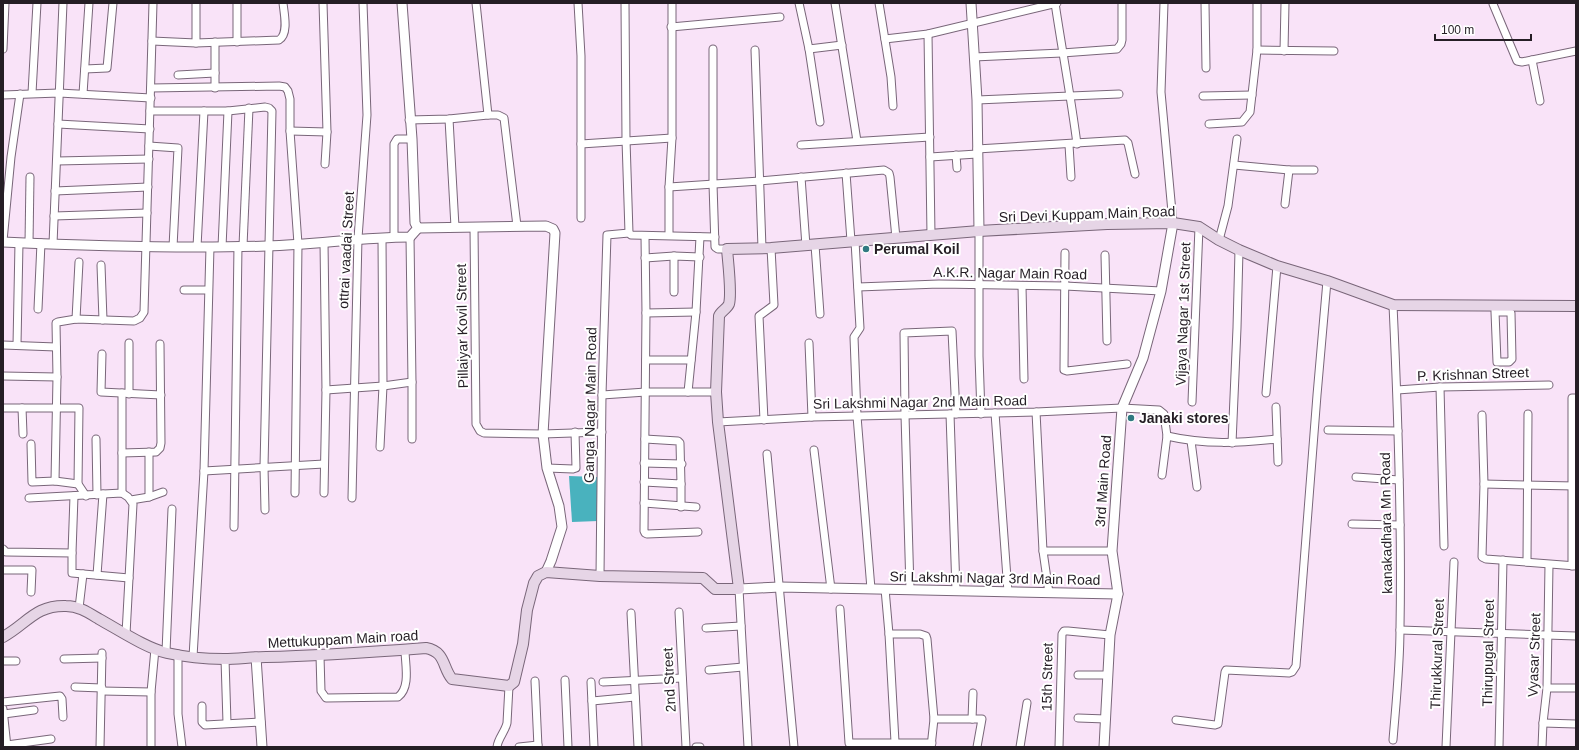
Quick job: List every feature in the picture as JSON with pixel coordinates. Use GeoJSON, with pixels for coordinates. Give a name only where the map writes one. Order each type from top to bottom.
{"type":"FeatureCollection","features":[{"type":"Feature","properties":{"kind":"main road","name":"Sri Devi Kuppam Main Road"},"geometry":{"type":"LineString","coordinates":[[727,249],[810,245],[979,231],[1107,224],[1173,223],[1199,227],[1219,240],[1277,266],[1327,280],[1393,305],[1499,308],[1576,306]]}},
{"type":"Feature","properties":{"kind":"main road"},"geometry":{"type":"LineString","coordinates":[[509,686],[514,682],[523,644],[527,610],[534,583],[538,576],[546,572],[600,576],[703,578],[715,589],[739,589],[718,422],[716,392],[718,316],[721,311],[727,307],[730,297],[727,249]]}},
{"type":"Feature","properties":{"kind":"main road","name":"Mettukuppam Main road"},"geometry":{"type":"LineString","coordinates":[[3,637],[13,632],[31,616],[42,609],[67,606],[79,608],[155,649],[193,657],[225,659],[320,656],[426,648],[438,652],[443,659],[452,679],[509,686]]}},
{"type":"Feature","properties":{"kind":"street"},"geometry":{"type":"LineString","coordinates":[[3,49],[5,3]]}},
{"type":"Feature","properties":{"kind":"street"},"geometry":{"type":"LineString","coordinates":[[32,93],[37,3]]}},
{"type":"Feature","properties":{"kind":"street"},"geometry":{"type":"LineString","coordinates":[[53,244],[63,3]]}},
{"type":"Feature","properties":{"kind":"street"},"geometry":{"type":"LineString","coordinates":[[83,94],[89,3]]}},
{"type":"Feature","properties":{"kind":"street"},"geometry":{"type":"LineString","coordinates":[[85,69],[107,68],[113,3]]}},
{"type":"Feature","properties":{"kind":"street"},"geometry":{"type":"LineString","coordinates":[[55,481],[55,408],[57,377],[56,323],[76,319],[134,321],[142,316],[144,312],[153,3]]}},
{"type":"Feature","properties":{"kind":"street"},"geometry":{"type":"LineString","coordinates":[[196,3],[196,43]]}},
{"type":"Feature","properties":{"kind":"street"},"geometry":{"type":"LineString","coordinates":[[237,3],[237,42]]}},
{"type":"Feature","properties":{"kind":"street"},"geometry":{"type":"LineString","coordinates":[[152,41],[196,43],[279,40],[285,32],[283,3]]}},
{"type":"Feature","properties":{"kind":"street"},"geometry":{"type":"LineString","coordinates":[[323,3],[327,132],[325,164]]}},
{"type":"Feature","properties":{"kind":"street","name":"ottrai vaadai Street"},"geometry":{"type":"LineString","coordinates":[[352,498],[358,238],[367,115],[363,3]]}},
{"type":"Feature","properties":{"kind":"street"},"geometry":{"type":"LineString","coordinates":[[402,3],[409,120],[412,139],[415,224],[418,228]]}},
{"type":"Feature","properties":{"kind":"street"},"geometry":{"type":"LineString","coordinates":[[476,3],[488,115]]}},
{"type":"Feature","properties":{"kind":"street"},"geometry":{"type":"LineString","coordinates":[[578,3],[581,56],[581,218]]}},
{"type":"Feature","properties":{"kind":"street"},"geometry":{"type":"LineString","coordinates":[[625,3],[626,140],[629,233],[631,235],[645,236],[669,235],[715,237]]}},
{"type":"Feature","properties":{"kind":"street"},"geometry":{"type":"LineString","coordinates":[[669,235],[669,187],[672,138],[672,3]]}},
{"type":"Feature","properties":{"kind":"street"},"geometry":{"type":"LineString","coordinates":[[799,3],[809,49],[820,122]]}},
{"type":"Feature","properties":{"kind":"street"},"geometry":{"type":"LineString","coordinates":[[835,3],[857,142]]}},
{"type":"Feature","properties":{"kind":"street"},"geometry":{"type":"LineString","coordinates":[[879,3],[891,77],[893,106]]}},
{"type":"Feature","properties":{"kind":"street"},"geometry":{"type":"LineString","coordinates":[[971,3],[977,100],[981,414]]}},
{"type":"Feature","properties":{"kind":"street"},"geometry":{"type":"LineString","coordinates":[[885,39],[928,34],[1056,3],[1062,53],[1071,97],[1077,144]]}},
{"type":"Feature","properties":{"kind":"street"},"geometry":{"type":"LineString","coordinates":[[974,57],[1117,49],[1122,40],[1122,3]]}},
{"type":"Feature","properties":{"kind":"street"},"geometry":{"type":"LineString","coordinates":[[1164,3],[1161,92],[1173,223]]}},
{"type":"Feature","properties":{"kind":"street"},"geometry":{"type":"LineString","coordinates":[[1205,3],[1206,68]]}},
{"type":"Feature","properties":{"kind":"street"},"geometry":{"type":"LineString","coordinates":[[1209,124],[1242,122],[1250,112],[1257,50],[1257,3]]}},
{"type":"Feature","properties":{"kind":"street"},"geometry":{"type":"LineString","coordinates":[[1284,51],[1285,3]]}},
{"type":"Feature","properties":{"kind":"street"},"geometry":{"type":"LineString","coordinates":[[1493,4],[1517,61],[1522,62],[1576,51]]}},
{"type":"Feature","properties":{"kind":"street"},"geometry":{"type":"LineString","coordinates":[[671,27],[780,17]]}},
{"type":"Feature","properties":{"kind":"street"},"geometry":{"type":"LineString","coordinates":[[928,34],[931,235]]}},
{"type":"Feature","properties":{"kind":"street"},"geometry":{"type":"LineString","coordinates":[[215,42],[215,88]]}},
{"type":"Feature","properties":{"kind":"street"},"geometry":{"type":"LineString","coordinates":[[809,49],[842,45]]}},
{"type":"Feature","properties":{"kind":"street"},"geometry":{"type":"LineString","coordinates":[[713,49],[713,184],[715,237],[716,248],[727,249]]}},
{"type":"Feature","properties":{"kind":"street"},"geometry":{"type":"LineString","coordinates":[[755,50],[760,181],[774,306],[760,316],[764,420]]}},
{"type":"Feature","properties":{"kind":"street"},"geometry":{"type":"LineString","coordinates":[[1257,50],[1334,51]]}},
{"type":"Feature","properties":{"kind":"street"},"geometry":{"type":"LineString","coordinates":[[1532,60],[1540,101]]}},
{"type":"Feature","properties":{"kind":"street"},"geometry":{"type":"LineString","coordinates":[[178,75],[215,73]]}},
{"type":"Feature","properties":{"kind":"street"},"geometry":{"type":"LineString","coordinates":[[151,88],[285,87],[288,90],[290,99],[290,131],[298,244],[295,492]]}},
{"type":"Feature","properties":{"kind":"street"},"geometry":{"type":"LineString","coordinates":[[3,95],[59,93],[151,98]]}},
{"type":"Feature","properties":{"kind":"street"},"geometry":{"type":"LineString","coordinates":[[20,94],[11,157],[3,242],[146,248],[268,246],[358,238],[410,237]]}},
{"type":"Feature","properties":{"kind":"street"},"geometry":{"type":"LineString","coordinates":[[977,100],[1119,94]]}},
{"type":"Feature","properties":{"kind":"street"},"geometry":{"type":"LineString","coordinates":[[1203,96],[1252,95]]}},
{"type":"Feature","properties":{"kind":"street"},"geometry":{"type":"LineString","coordinates":[[150,111],[228,111],[265,107],[272,111],[264,467],[265,510]]}},
{"type":"Feature","properties":{"kind":"street"},"geometry":{"type":"LineString","coordinates":[[234,527],[241,246],[249,108]]}},
{"type":"Feature","properties":{"kind":"street"},"geometry":{"type":"LineString","coordinates":[[197,247],[204,111]]}},
{"type":"Feature","properties":{"kind":"street"},"geometry":{"type":"LineString","coordinates":[[222,247],[228,111]]}},
{"type":"Feature","properties":{"kind":"street"},"geometry":{"type":"LineString","coordinates":[[409,120],[449,119],[488,115],[498,115],[504,118],[517,226]]}},
{"type":"Feature","properties":{"kind":"street"},"geometry":{"type":"LineString","coordinates":[[449,119],[455,227]]}},
{"type":"Feature","properties":{"kind":"street"},"geometry":{"type":"LineString","coordinates":[[58,124],[150,129]]}},
{"type":"Feature","properties":{"kind":"street"},"geometry":{"type":"LineString","coordinates":[[290,131],[327,132]]}},
{"type":"Feature","properties":{"kind":"street"},"geometry":{"type":"LineString","coordinates":[[801,145],[930,137]]}},
{"type":"Feature","properties":{"kind":"street"},"geometry":{"type":"LineString","coordinates":[[581,144],[672,138]]}},
{"type":"Feature","properties":{"kind":"street"},"geometry":{"type":"LineString","coordinates":[[394,237],[394,144],[397,139],[412,139]]}},
{"type":"Feature","properties":{"kind":"street"},"geometry":{"type":"LineString","coordinates":[[1219,240],[1228,206],[1237,139]]}},
{"type":"Feature","properties":{"kind":"street"},"geometry":{"type":"LineString","coordinates":[[930,157],[1126,140],[1135,174]]}},
{"type":"Feature","properties":{"kind":"street"},"geometry":{"type":"LineString","coordinates":[[1069,145],[1071,177]]}},
{"type":"Feature","properties":{"kind":"street"},"geometry":{"type":"LineString","coordinates":[[149,146],[178,148],[173,247]]}},
{"type":"Feature","properties":{"kind":"street"},"geometry":{"type":"LineString","coordinates":[[956,155],[957,168]]}},
{"type":"Feature","properties":{"kind":"street"},"geometry":{"type":"LineString","coordinates":[[56,161],[149,159]]}},
{"type":"Feature","properties":{"kind":"street"},"geometry":{"type":"LineString","coordinates":[[1234,165],[1289,170],[1314,170]]}},
{"type":"Feature","properties":{"kind":"street"},"geometry":{"type":"LineString","coordinates":[[669,187],[801,178],[884,170],[890,177],[896,238]]}},
{"type":"Feature","properties":{"kind":"street"},"geometry":{"type":"LineString","coordinates":[[1285,204],[1289,170]]}},
{"type":"Feature","properties":{"kind":"street"},"geometry":{"type":"LineString","coordinates":[[846,173],[858,287],[860,328],[854,337],[857,416],[871,589]]}},
{"type":"Feature","properties":{"kind":"street"},"geometry":{"type":"LineString","coordinates":[[29,243],[30,177]]}},
{"type":"Feature","properties":{"kind":"street"},"geometry":{"type":"LineString","coordinates":[[801,178],[820,314]]}},
{"type":"Feature","properties":{"kind":"street"},"geometry":{"type":"LineString","coordinates":[[55,191],[148,187]]}},
{"type":"Feature","properties":{"kind":"street"},"geometry":{"type":"LineString","coordinates":[[54,216],[147,213]]}},
{"type":"Feature","properties":{"kind":"street","name":"3rd Main Road"},"geometry":{"type":"LineString","coordinates":[[1104,747],[1110,635],[1118,594],[1112,550],[1122,408],[1143,358],[1161,291],[1173,223]]}},
{"type":"Feature","properties":{"kind":"street"},"geometry":{"type":"LineString","coordinates":[[412,439],[410,237],[418,228],[546,226],[553,229],[555,233],[543,434],[547,468],[559,506],[562,527],[546,572]]}},
{"type":"Feature","properties":{"kind":"street","name":"Pillaiyar Kovil Street"},"geometry":{"type":"LineString","coordinates":[[474,227],[476,424],[480,431],[484,433],[543,434]]}},
{"type":"Feature","properties":{"kind":"street","name":"Vijaya Nagar 1st Street"},"geometry":{"type":"LineString","coordinates":[[1192,402],[1199,227]]}},
{"type":"Feature","properties":{"kind":"street","name":"Ganga Nagar Main Road"},"geometry":{"type":"LineString","coordinates":[[600,576],[602,396],[607,235],[629,233]]}},
{"type":"Feature","properties":{"kind":"street"},"geometry":{"type":"LineString","coordinates":[[645,236],[645,533],[698,532]]}},
{"type":"Feature","properties":{"kind":"street"},"geometry":{"type":"LineString","coordinates":[[688,392],[696,312],[700,237]]}},
{"type":"Feature","properties":{"kind":"street"},"geometry":{"type":"LineString","coordinates":[[380,447],[383,386],[382,238]]}},
{"type":"Feature","properties":{"kind":"street"},"geometry":{"type":"LineString","coordinates":[[324,242],[326,390],[324,493]]}},
{"type":"Feature","properties":{"kind":"street"},"geometry":{"type":"LineString","coordinates":[[17,345],[19,243]]}},
{"type":"Feature","properties":{"kind":"street"},"geometry":{"type":"LineString","coordinates":[[38,310],[41,243]]}},
{"type":"Feature","properties":{"kind":"street"},"geometry":{"type":"LineString","coordinates":[[193,657],[204,471],[210,247]]}},
{"type":"Feature","properties":{"kind":"street"},"geometry":{"type":"LineString","coordinates":[[1232,443],[1239,250]]}},
{"type":"Feature","properties":{"kind":"street"},"geometry":{"type":"LineString","coordinates":[[1065,253],[1064,370],[1067,371],[1127,364]]}},
{"type":"Feature","properties":{"kind":"street"},"geometry":{"type":"LineString","coordinates":[[645,258],[674,256],[700,257]]}},
{"type":"Feature","properties":{"kind":"street"},"geometry":{"type":"LineString","coordinates":[[674,256],[674,292]]}},
{"type":"Feature","properties":{"kind":"street"},"geometry":{"type":"LineString","coordinates":[[1105,256],[1107,341]]}},
{"type":"Feature","properties":{"kind":"street"},"geometry":{"type":"LineString","coordinates":[[76,319],[79,262]]}},
{"type":"Feature","properties":{"kind":"street"},"geometry":{"type":"LineString","coordinates":[[101,265],[103,320]]}},
{"type":"Feature","properties":{"kind":"street"},"geometry":{"type":"LineString","coordinates":[[1266,393],[1277,266]]}},
{"type":"Feature","properties":{"kind":"street"},"geometry":{"type":"LineString","coordinates":[[1176,720],[1215,725],[1218,724],[1226,670],[1289,673],[1292,672],[1296,666],[1327,280]]}},
{"type":"Feature","properties":{"kind":"street","name":"A.K.R. Nagar Main Road"},"geometry":{"type":"LineString","coordinates":[[858,287],[939,284],[1065,286],[1161,291]]}},
{"type":"Feature","properties":{"kind":"street"},"geometry":{"type":"LineString","coordinates":[[1022,286],[1024,379]]}},
{"type":"Feature","properties":{"kind":"street"},"geometry":{"type":"LineString","coordinates":[[184,290],[208,290]]}},
{"type":"Feature","properties":{"kind":"street","name":"kanakadhara Mn Road"},"geometry":{"type":"LineString","coordinates":[[1393,305],[1397,390],[1400,526],[1400,630],[1393,740]]}},
{"type":"Feature","properties":{"kind":"street"},"geometry":{"type":"LineString","coordinates":[[1499,308],[1511,313],[1512,361],[1498,363],[1499,308]]}},
{"type":"Feature","properties":{"kind":"street"},"geometry":{"type":"LineString","coordinates":[[646,313],[696,312]]}},
{"type":"Feature","properties":{"kind":"street"},"geometry":{"type":"LineString","coordinates":[[910,590],[904,333],[952,331],[956,590]]}},
{"type":"Feature","properties":{"kind":"street"},"geometry":{"type":"LineString","coordinates":[[122,494],[122,453],[129,343]]}},
{"type":"Feature","properties":{"kind":"street"},"geometry":{"type":"LineString","coordinates":[[809,343],[812,417]]}},
{"type":"Feature","properties":{"kind":"street"},"geometry":{"type":"LineString","coordinates":[[122,453],[158,451],[161,443],[160,344]]}},
{"type":"Feature","properties":{"kind":"street"},"geometry":{"type":"LineString","coordinates":[[3,345],[56,347]]}},
{"type":"Feature","properties":{"kind":"street"},"geometry":{"type":"LineString","coordinates":[[102,354],[102,392],[160,395]]}},
{"type":"Feature","properties":{"kind":"street"},"geometry":{"type":"LineString","coordinates":[[646,360],[691,360]]}},
{"type":"Feature","properties":{"kind":"street"},"geometry":{"type":"LineString","coordinates":[[3,376],[57,377]]}},
{"type":"Feature","properties":{"kind":"street"},"geometry":{"type":"LineString","coordinates":[[326,390],[383,386],[412,382]]}},
{"type":"Feature","properties":{"kind":"street","name":"P. Krishnan Street"},"geometry":{"type":"LineString","coordinates":[[1397,390],[1440,387],[1549,385]]}},
{"type":"Feature","properties":{"kind":"street"},"geometry":{"type":"LineString","coordinates":[[1440,387],[1444,546]]}},
{"type":"Feature","properties":{"kind":"street"},"geometry":{"type":"LineString","coordinates":[[602,396],[646,392],[716,392]]}},
{"type":"Feature","properties":{"kind":"street"},"geometry":{"type":"LineString","coordinates":[[1482,415],[1484,484],[1482,557],[1486,559],[1574,566],[1574,444],[1572,398],[1576,398]]}},
{"type":"Feature","properties":{"kind":"street"},"geometry":{"type":"LineString","coordinates":[[1276,407],[1278,462]]}},
{"type":"Feature","properties":{"kind":"street"},"geometry":{"type":"LineString","coordinates":[[3,408],[79,408],[78,484],[86,496]]}},
{"type":"Feature","properties":{"kind":"street"},"geometry":{"type":"LineString","coordinates":[[22,408],[22,434]]}},
{"type":"Feature","properties":{"kind":"street","name":"Sri Lakshmi Nagar 2nd Main Road"},"geometry":{"type":"LineString","coordinates":[[718,422],[812,417],[981,414],[1122,408],[1161,410],[1164,414],[1167,436]]}},
{"type":"Feature","properties":{"kind":"street"},"geometry":{"type":"LineString","coordinates":[[1036,412],[1044,551],[1049,592]]}},
{"type":"Feature","properties":{"kind":"street"},"geometry":{"type":"LineString","coordinates":[[995,413],[1008,592]]}},
{"type":"Feature","properties":{"kind":"street"},"geometry":{"type":"LineString","coordinates":[[1527,562],[1528,414]]}},
{"type":"Feature","properties":{"kind":"street"},"geometry":{"type":"LineString","coordinates":[[1328,430],[1398,431]]}},
{"type":"Feature","properties":{"kind":"street"},"geometry":{"type":"LineString","coordinates":[[547,468],[576,468],[575,432]]}},
{"type":"Feature","properties":{"kind":"street"},"geometry":{"type":"LineString","coordinates":[[543,434],[602,432]]}},
{"type":"Feature","properties":{"kind":"street"},"geometry":{"type":"LineString","coordinates":[[1162,475],[1167,436],[1191,441],[1232,443],[1277,439]]}},
{"type":"Feature","properties":{"kind":"street"},"geometry":{"type":"LineString","coordinates":[[96,439],[100,494],[97,575]]}},
{"type":"Feature","properties":{"kind":"street"},"geometry":{"type":"LineString","coordinates":[[645,439],[678,441],[680,443],[682,464],[681,507]]}},
{"type":"Feature","properties":{"kind":"street"},"geometry":{"type":"LineString","coordinates":[[1191,441],[1197,487]]}},
{"type":"Feature","properties":{"kind":"street"},"geometry":{"type":"LineString","coordinates":[[32,444],[32,482],[55,481],[78,484]]}},
{"type":"Feature","properties":{"kind":"street"},"geometry":{"type":"LineString","coordinates":[[814,450],[831,588]]}},
{"type":"Feature","properties":{"kind":"street"},"geometry":{"type":"LineString","coordinates":[[149,452],[149,497]]}},
{"type":"Feature","properties":{"kind":"street"},"geometry":{"type":"LineString","coordinates":[[767,454],[794,747]]}},
{"type":"Feature","properties":{"kind":"street"},"geometry":{"type":"LineString","coordinates":[[644,463],[682,464]]}},
{"type":"Feature","properties":{"kind":"street"},"geometry":{"type":"LineString","coordinates":[[204,471],[324,464]]}},
{"type":"Feature","properties":{"kind":"street"},"geometry":{"type":"LineString","coordinates":[[1356,477],[1399,480]]}},
{"type":"Feature","properties":{"kind":"street"},"geometry":{"type":"LineString","coordinates":[[644,482],[682,484]]}},
{"type":"Feature","properties":{"kind":"street"},"geometry":{"type":"LineString","coordinates":[[1484,484],[1574,486]]}},
{"type":"Feature","properties":{"kind":"street"},"geometry":{"type":"LineString","coordinates":[[131,500],[149,497],[163,492]]}},
{"type":"Feature","properties":{"kind":"street"},"geometry":{"type":"LineString","coordinates":[[29,498],[122,494],[131,500],[133,504],[126,634]]}},
{"type":"Feature","properties":{"kind":"street"},"geometry":{"type":"LineString","coordinates":[[74,496],[72,573],[129,578]]}},
{"type":"Feature","properties":{"kind":"street"},"geometry":{"type":"LineString","coordinates":[[644,503],[696,507]]}},
{"type":"Feature","properties":{"kind":"street"},"geometry":{"type":"LineString","coordinates":[[166,652],[172,509]]}},
{"type":"Feature","properties":{"kind":"street"},"geometry":{"type":"LineString","coordinates":[[1352,524],[1400,526]]}},
{"type":"Feature","properties":{"kind":"street"},"geometry":{"type":"LineString","coordinates":[[3,549],[6,552],[72,553]]}},
{"type":"Feature","properties":{"kind":"street"},"geometry":{"type":"LineString","coordinates":[[1044,551],[1112,550]]}},
{"type":"Feature","properties":{"kind":"street","name":"Thirupugal Street"},"geometry":{"type":"LineString","coordinates":[[1499,747],[1503,560]]}},
{"type":"Feature","properties":{"kind":"street","name":"Thirukkural Street"},"geometry":{"type":"LineString","coordinates":[[1446,747],[1454,562]]}},
{"type":"Feature","properties":{"kind":"street","name":"Vyasar Street"},"geometry":{"type":"LineString","coordinates":[[1542,747],[1547,688],[1549,565]]}},
{"type":"Feature","properties":{"kind":"street"},"geometry":{"type":"LineString","coordinates":[[3,570],[30,570],[33,572],[31,592]]}},
{"type":"Feature","properties":{"kind":"street"},"geometry":{"type":"LineString","coordinates":[[79,608],[83,574]]}},
{"type":"Feature","properties":{"kind":"street","name":"Sri Lakshmi Nagar 3rd Main Road"},"geometry":{"type":"LineString","coordinates":[[739,589],[780,587],[1118,594]]}},
{"type":"Feature","properties":{"kind":"street"},"geometry":{"type":"LineString","coordinates":[[739,589],[748,747]]}},
{"type":"Feature","properties":{"kind":"street"},"geometry":{"type":"LineString","coordinates":[[885,590],[895,742]]}},
{"type":"Feature","properties":{"kind":"street"},"geometry":{"type":"LineString","coordinates":[[840,609],[849,745],[895,742],[932,745],[934,719],[931,670],[926,636],[920,634],[889,634]]}},
{"type":"Feature","properties":{"kind":"street","name":"2nd Street"},"geometry":{"type":"LineString","coordinates":[[679,612],[686,747]]}},
{"type":"Feature","properties":{"kind":"street"},"geometry":{"type":"LineString","coordinates":[[631,613],[638,747]]}},
{"type":"Feature","properties":{"kind":"street"},"geometry":{"type":"LineString","coordinates":[[706,628],[741,626]]}},
{"type":"Feature","properties":{"kind":"street"},"geometry":{"type":"LineString","coordinates":[[1400,630],[1576,636]]}},
{"type":"Feature","properties":{"kind":"street","name":"15th Street"},"geometry":{"type":"LineString","coordinates":[[1058,747],[1062,634],[1064,631],[1068,631],[1110,635]]}},
{"type":"Feature","properties":{"kind":"street"},"geometry":{"type":"LineString","coordinates":[[151,747],[151,692],[155,649]]}},
{"type":"Feature","properties":{"kind":"street"},"geometry":{"type":"LineString","coordinates":[[320,656],[320,692],[326,698],[398,697],[403,694],[406,682],[405,650]]}},
{"type":"Feature","properties":{"kind":"street"},"geometry":{"type":"LineString","coordinates":[[178,654],[178,714],[182,747]]}},
{"type":"Feature","properties":{"kind":"street"},"geometry":{"type":"LineString","coordinates":[[64,659],[102,656],[100,747]]}},
{"type":"Feature","properties":{"kind":"street"},"geometry":{"type":"LineString","coordinates":[[256,657],[262,747]]}},
{"type":"Feature","properties":{"kind":"street"},"geometry":{"type":"LineString","coordinates":[[225,659],[227,723]]}},
{"type":"Feature","properties":{"kind":"street"},"geometry":{"type":"LineString","coordinates":[[3,660],[16,661]]}},
{"type":"Feature","properties":{"kind":"street"},"geometry":{"type":"LineString","coordinates":[[709,670],[743,668]]}},
{"type":"Feature","properties":{"kind":"street"},"geometry":{"type":"LineString","coordinates":[[1078,675],[1108,675]]}},
{"type":"Feature","properties":{"kind":"street"},"geometry":{"type":"LineString","coordinates":[[603,682],[634,682],[682,678]]}},
{"type":"Feature","properties":{"kind":"street"},"geometry":{"type":"LineString","coordinates":[[565,680],[568,747]]}},
{"type":"Feature","properties":{"kind":"street"},"geometry":{"type":"LineString","coordinates":[[519,747],[538,746],[535,681]]}},
{"type":"Feature","properties":{"kind":"street"},"geometry":{"type":"LineString","coordinates":[[591,682],[594,747]]}},
{"type":"Feature","properties":{"kind":"street"},"geometry":{"type":"LineString","coordinates":[[497,747],[498,740],[507,723],[509,686]]}},
{"type":"Feature","properties":{"kind":"street"},"geometry":{"type":"LineString","coordinates":[[75,687],[102,690],[151,692]]}},
{"type":"Feature","properties":{"kind":"street"},"geometry":{"type":"LineString","coordinates":[[1547,688],[1576,688]]}},
{"type":"Feature","properties":{"kind":"street"},"geometry":{"type":"LineString","coordinates":[[972,719],[973,693]]}},
{"type":"Feature","properties":{"kind":"street"},"geometry":{"type":"LineString","coordinates":[[3,702],[60,696],[62,699],[62,717]]}},
{"type":"Feature","properties":{"kind":"street"},"geometry":{"type":"LineString","coordinates":[[592,700],[635,697]]}},
{"type":"Feature","properties":{"kind":"street"},"geometry":{"type":"LineString","coordinates":[[1020,747],[1027,703]]}},
{"type":"Feature","properties":{"kind":"street"},"geometry":{"type":"LineString","coordinates":[[202,706],[202,722],[204,725],[261,722]]}},
{"type":"Feature","properties":{"kind":"street"},"geometry":{"type":"LineString","coordinates":[[34,710],[3,715],[7,746],[51,739]]}},
{"type":"Feature","properties":{"kind":"street"},"geometry":{"type":"LineString","coordinates":[[1078,718],[1106,719]]}},
{"type":"Feature","properties":{"kind":"street"},"geometry":{"type":"LineString","coordinates":[[934,719],[982,719],[977,747]]}},
{"type":"Feature","properties":{"kind":"street"},"geometry":{"type":"LineString","coordinates":[[1543,723],[1576,724]]}},
{"type":"Feature","properties":{"kind":"water"},"geometry":{"type":"Polygon","coordinates":[[[569,476],[597,477],[598,521],[572,522],[569,476]]]}},
{"type":"Feature","properties":{"kind":"place","name":"Perumal Koil"},"geometry":{"type":"Point","coordinates":[866,249]}},
{"type":"Feature","properties":{"kind":"place","name":"Janaki stores"},"geometry":{"type":"Point","coordinates":[1131,418]}}]}
